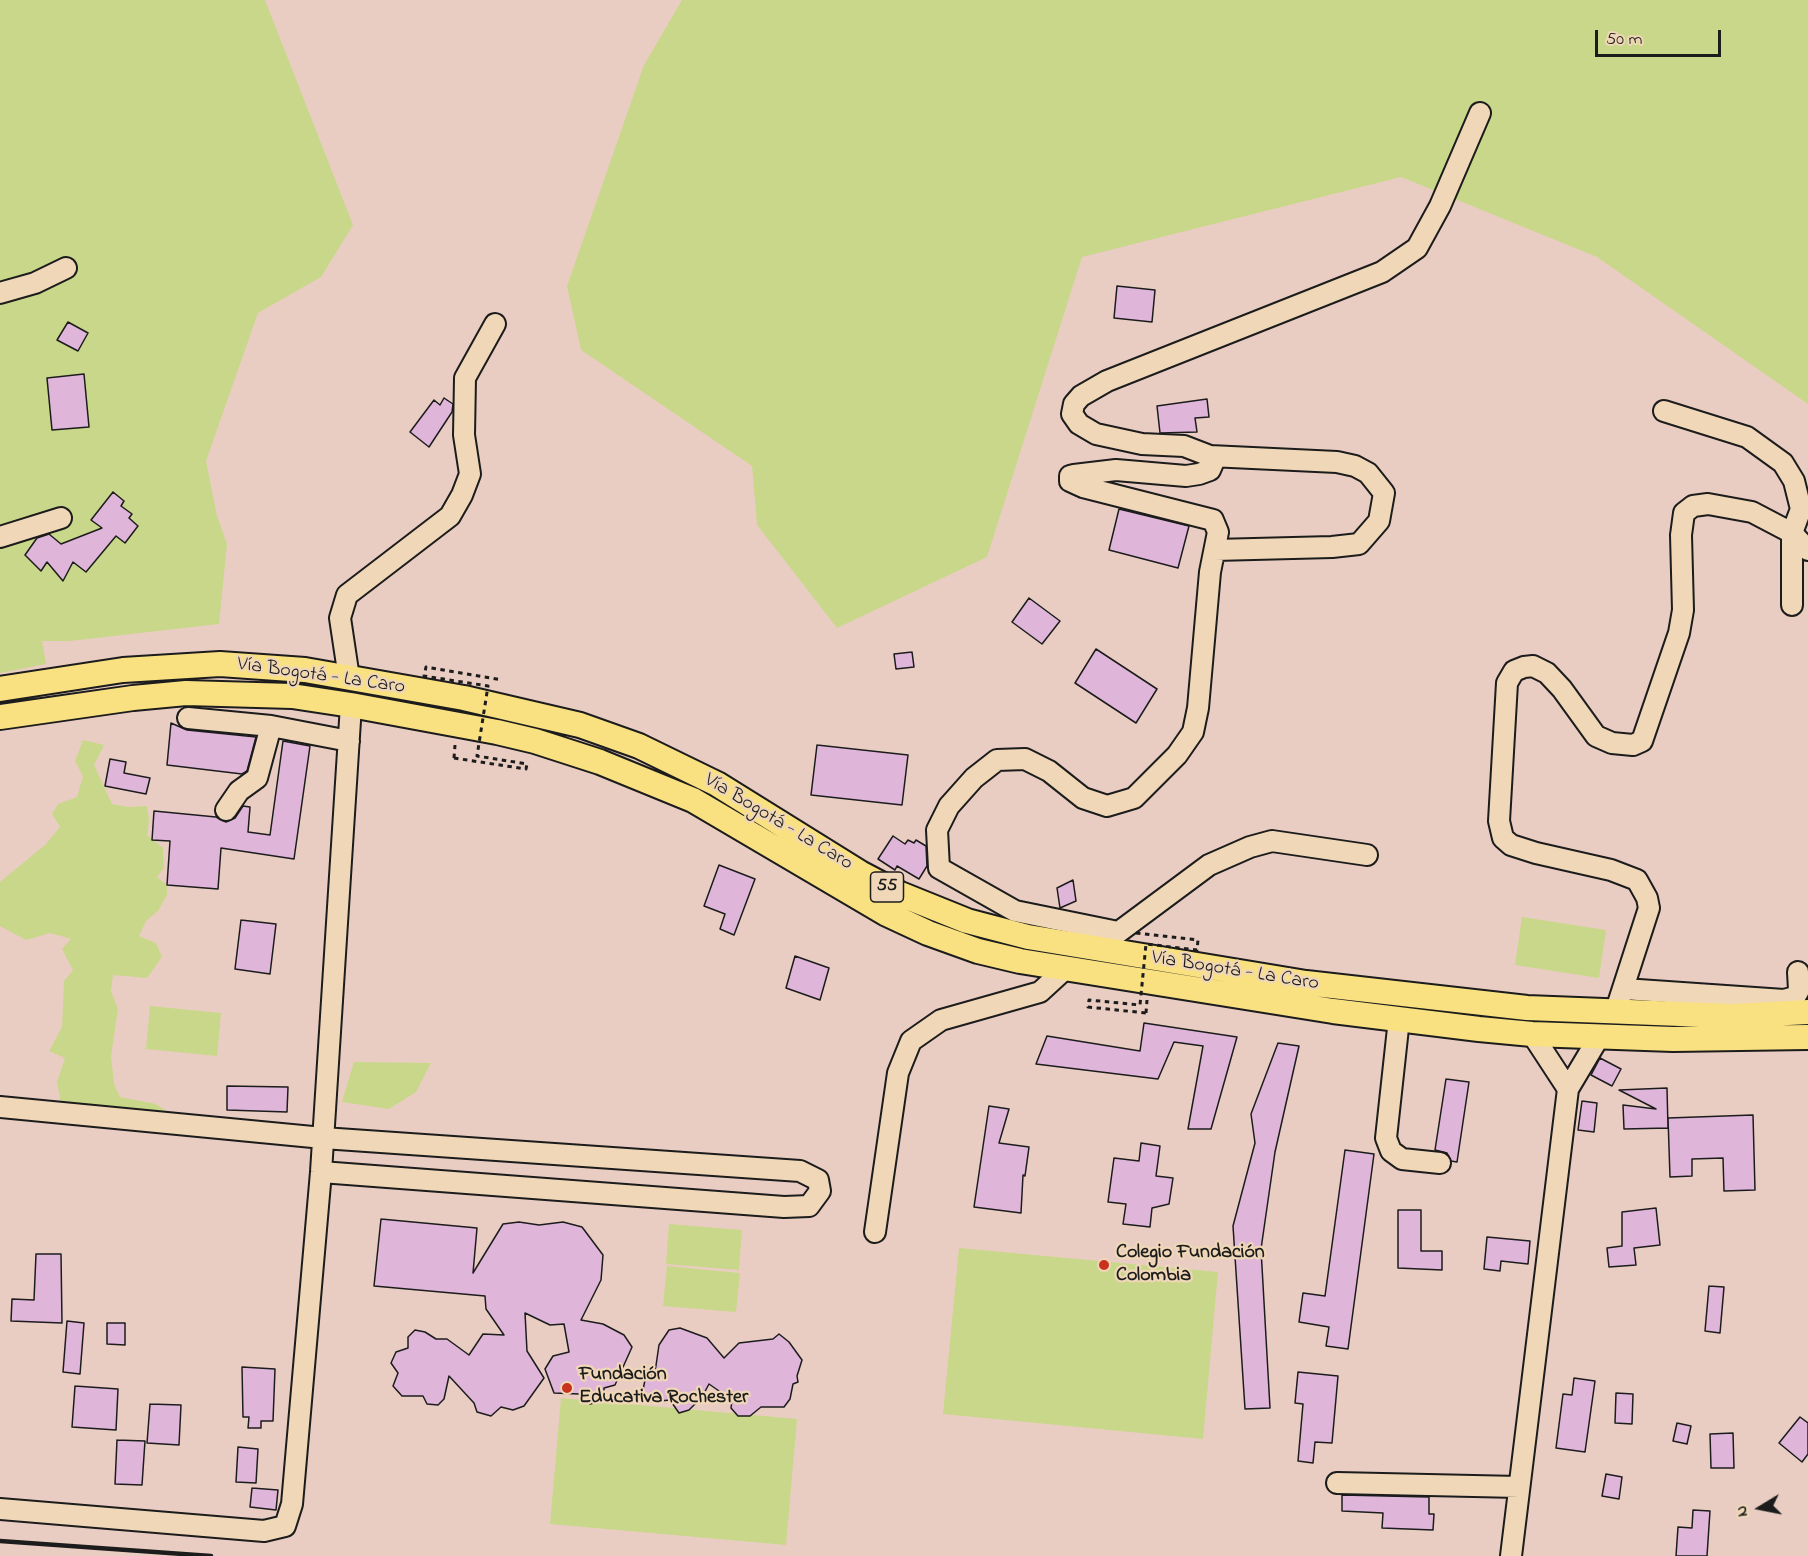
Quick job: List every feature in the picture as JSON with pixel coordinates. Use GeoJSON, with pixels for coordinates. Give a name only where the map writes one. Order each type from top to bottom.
{"type":"FeatureCollection","features":[{"type":"Feature","properties":{"kind":"main road","name":"Vía Bogotá - La Caro"},"geometry":{"type":"LineString","coordinates":[[0,689],[123,670],[209,664],[270,667],[349,678],[520,709],[580,725],[629,742],[717,784],[860,873],[900,894],[990,928],[1201,968],[1378,993],[1527,1008],[1616,1013],[1732,1016],[1808,1012]]}},
{"type":"Feature","properties":{"kind":"main road","name":"Vía Bogotá - La Caro"},"geometry":{"type":"LineString","coordinates":[[0,717],[186,693],[292,696],[351,705],[507,734],[600,762],[693,800],[848,893],[928,933],[978,951],[1064,970],[1333,1011],[1532,1034],[1743,1040],[1808,1037]]}},
{"type":"Feature","properties":{"kind":"street"},"geometry":{"type":"LineString","coordinates":[[1215,550],[1332,547],[1359,544],[1379,521],[1384,494],[1368,473],[1346,464],[1210,456],[1184,447],[1142,444],[1096,434],[1079,424],[1072,414],[1074,404],[1081,396],[1107,381],[1382,272],[1417,248],[1440,206],[1480,113]]}},
{"type":"Feature","properties":{"kind":"street"},"geometry":{"type":"LineString","coordinates":[[0,293],[35,283],[66,267]]}},
{"type":"Feature","properties":{"kind":"street"},"geometry":{"type":"LineString","coordinates":[[349,678],[340,618],[347,595],[450,516],[462,495],[470,474],[464,435],[465,378],[495,324]]}},
{"type":"Feature","properties":{"kind":"street"},"geometry":{"type":"LineString","coordinates":[[1664,411],[1747,437],[1783,463],[1794,481],[1801,509],[1792,533],[1792,604]]}},
{"type":"Feature","properties":{"kind":"street"},"geometry":{"type":"LineString","coordinates":[[1127,933],[1015,911],[939,868],[937,830],[949,806],[960,792],[997,760],[1025,759],[1049,771],[1083,798],[1107,806],[1134,798],[1177,755],[1193,732],[1198,708],[1202,643],[1218,531],[1213,520],[1083,488],[1070,481],[1070,476],[1116,470],[1186,476],[1210,471],[1213,464],[1210,456]]}},
{"type":"Feature","properties":{"kind":"street"},"geometry":{"type":"LineString","coordinates":[[1616,1013],[1649,908],[1647,898],[1637,880],[1611,870],[1536,853],[1511,845],[1503,838],[1499,821],[1507,682],[1514,671],[1533,666],[1547,673],[1562,688],[1596,736],[1612,743],[1633,745],[1642,741],[1679,633],[1683,610],[1681,535],[1683,513],[1692,506],[1708,504],[1752,512],[1792,533],[1808,550]]}},
{"type":"Feature","properties":{"kind":"street"},"geometry":{"type":"LineString","coordinates":[[0,537],[61,518]]}},
{"type":"Feature","properties":{"kind":"street"},"geometry":{"type":"LineString","coordinates":[[0,1509],[264,1531],[285,1526],[292,1504],[321,1172],[351,705]]}},
{"type":"Feature","properties":{"kind":"street"},"geometry":{"type":"LineString","coordinates":[[188,718],[271,726],[349,741]]}},
{"type":"Feature","properties":{"kind":"street"},"geometry":{"type":"LineString","coordinates":[[226,810],[239,791],[257,778],[271,726]]}},
{"type":"Feature","properties":{"kind":"street"},"geometry":{"type":"LineString","coordinates":[[1097,950],[1127,933],[1209,865],[1250,847],[1272,841],[1367,855]]}},
{"type":"Feature","properties":{"kind":"street"},"geometry":{"type":"LineString","coordinates":[[875,1232],[898,1072],[911,1041],[940,1020],[1040,992],[1064,970]]}},
{"type":"Feature","properties":{"kind":"street"},"geometry":{"type":"LineString","coordinates":[[1624,989],[1784,1000],[1795,997],[1799,990],[1798,972]]}},
{"type":"Feature","properties":{"kind":"street"},"geometry":{"type":"LineString","coordinates":[[1399,1019],[1386,1138],[1391,1151],[1402,1159],[1440,1163]]}},
{"type":"Feature","properties":{"kind":"street"},"geometry":{"type":"LineString","coordinates":[[1532,1034],[1568,1089]]}},
{"type":"Feature","properties":{"kind":"street"},"geometry":{"type":"LineString","coordinates":[[1510,1556],[1568,1089],[1599,1037]]}},
{"type":"Feature","properties":{"kind":"street"},"geometry":{"type":"LineString","coordinates":[[0,1107],[323,1138],[800,1171],[818,1180],[820,1191],[809,1206],[784,1207],[321,1172]]}},
{"type":"Feature","properties":{"kind":"street"},"geometry":{"type":"LineString","coordinates":[[1337,1483],[1519,1487]]}},
{"type":"Feature","properties":{"kind":"path"},"geometry":{"type":"LineString","coordinates":[[453,758],[526,769],[527,764],[477,756],[488,686],[424,676],[426,668],[502,680]]}},
{"type":"Feature","properties":{"kind":"path"},"geometry":{"type":"LineString","coordinates":[[1127,933],[1198,940],[1197,950],[1146,944],[1140,1005],[1089,1000],[1088,1007],[1146,1013]]}},
{"type":"Feature","properties":{"kind":"green space"},"geometry":{"type":"Polygon","coordinates":[[[0,0],[265,0],[353,225],[321,277],[258,313],[206,461],[217,516],[227,544],[219,624],[70,641],[42,641],[46,664],[0,673],[0,0]]]}},
{"type":"Feature","properties":{"kind":"green space"},"geometry":{"type":"Polygon","coordinates":[[[682,0],[1808,0],[1808,404],[1597,257],[1401,177],[1082,257],[987,557],[837,628],[757,525],[752,466],[581,350],[567,286],[644,65],[682,0]]]}},
{"type":"Feature","properties":{"kind":"green space"},"geometry":{"type":"Polygon","coordinates":[[[83,740],[104,745],[94,765],[112,804],[128,807],[147,806],[149,821],[147,835],[163,848],[164,868],[157,877],[167,885],[167,895],[158,911],[146,921],[139,936],[156,943],[162,957],[147,978],[113,975],[111,991],[118,1009],[111,1056],[114,1084],[120,1097],[156,1104],[168,1112],[162,1124],[62,1109],[57,1082],[65,1058],[49,1051],[62,1027],[64,981],[73,970],[62,949],[71,939],[50,933],[26,940],[0,926],[0,882],[46,844],[60,827],[52,814],[58,804],[77,797],[83,776],[75,761],[83,740]]]}},
{"type":"Feature","properties":{"kind":"green space"},"geometry":{"type":"Polygon","coordinates":[[[1522,917],[1606,930],[1599,978],[1515,965],[1522,917]]]}},
{"type":"Feature","properties":{"kind":"green space"},"geometry":{"type":"Polygon","coordinates":[[[150,1006],[221,1013],[217,1056],[146,1049],[150,1006]]]}},
{"type":"Feature","properties":{"kind":"green space"},"geometry":{"type":"Polygon","coordinates":[[[354,1062],[431,1063],[416,1092],[389,1109],[342,1102],[354,1062]]]}},
{"type":"Feature","properties":{"kind":"green space"},"geometry":{"type":"Polygon","coordinates":[[[669,1224],[742,1230],[739,1270],[666,1264],[669,1224]]]}},
{"type":"Feature","properties":{"kind":"green space"},"geometry":{"type":"Polygon","coordinates":[[[959,1248],[1218,1272],[1203,1439],[943,1414],[959,1248]]]}},
{"type":"Feature","properties":{"kind":"green space"},"geometry":{"type":"Polygon","coordinates":[[[667,1266],[740,1273],[736,1312],[663,1306],[667,1266]]]}},
{"type":"Feature","properties":{"kind":"green space"},"geometry":{"type":"Polygon","coordinates":[[[561,1398],[797,1419],[786,1545],[550,1524],[561,1398]]]}},
{"type":"Feature","properties":{"kind":"building"},"geometry":{"type":"Polygon","coordinates":[[[1117,286],[1155,290],[1152,322],[1114,318],[1117,286]]]}},
{"type":"Feature","properties":{"kind":"building"},"geometry":{"type":"Polygon","coordinates":[[[68,322],[88,333],[78,351],[57,340],[68,322]]]}},
{"type":"Feature","properties":{"kind":"building"},"geometry":{"type":"Polygon","coordinates":[[[84,374],[89,427],[52,430],[47,378],[84,374]]]}},
{"type":"Feature","properties":{"kind":"building"},"geometry":{"type":"Polygon","coordinates":[[[444,398],[453,404],[452,412],[429,447],[410,432],[434,400],[440,405],[444,398]]]}},
{"type":"Feature","properties":{"kind":"building"},"geometry":{"type":"Polygon","coordinates":[[[1207,399],[1209,417],[1195,418],[1197,432],[1160,433],[1157,406],[1207,399]]]}},
{"type":"Feature","properties":{"kind":"building"},"geometry":{"type":"Polygon","coordinates":[[[113,492],[124,501],[121,506],[132,514],[129,518],[138,526],[125,543],[116,536],[86,572],[73,562],[63,581],[47,562],[41,571],[25,555],[37,538],[49,534],[61,544],[102,528],[91,520],[113,492]]]}},
{"type":"Feature","properties":{"kind":"building"},"geometry":{"type":"Polygon","coordinates":[[[1119,509],[1189,526],[1178,568],[1109,550],[1119,509]]]}},
{"type":"Feature","properties":{"kind":"building"},"geometry":{"type":"Polygon","coordinates":[[[1029,598],[1060,621],[1042,644],[1012,622],[1029,598]]]}},
{"type":"Feature","properties":{"kind":"building"},"geometry":{"type":"Polygon","coordinates":[[[1096,649],[1157,689],[1136,723],[1075,683],[1096,649]]]}},
{"type":"Feature","properties":{"kind":"building"},"geometry":{"type":"Polygon","coordinates":[[[912,652],[914,667],[896,669],[894,654],[912,652]]]}},
{"type":"Feature","properties":{"kind":"building"},"geometry":{"type":"Polygon","coordinates":[[[171,723],[187,730],[256,737],[247,771],[242,774],[167,765],[171,723]]]}},
{"type":"Feature","properties":{"kind":"building"},"geometry":{"type":"Polygon","coordinates":[[[283,741],[310,746],[294,859],[221,848],[218,889],[167,885],[170,841],[152,840],[154,811],[216,817],[226,822],[235,818],[243,806],[250,807],[248,832],[270,835],[283,741]]]}},
{"type":"Feature","properties":{"kind":"building"},"geometry":{"type":"Polygon","coordinates":[[[817,745],[908,755],[902,805],[811,795],[817,745]]]}},
{"type":"Feature","properties":{"kind":"building"},"geometry":{"type":"Polygon","coordinates":[[[110,759],[126,762],[124,773],[150,778],[146,794],[105,786],[110,759]]]}},
{"type":"Feature","properties":{"kind":"building"},"geometry":{"type":"Polygon","coordinates":[[[893,836],[905,844],[908,840],[914,843],[916,840],[926,846],[927,866],[919,879],[897,866],[895,870],[878,859],[893,836]]]}},
{"type":"Feature","properties":{"kind":"building"},"geometry":{"type":"Polygon","coordinates":[[[719,865],[755,879],[734,935],[720,929],[725,914],[704,906],[719,865]]]}},
{"type":"Feature","properties":{"kind":"building"},"geometry":{"type":"Polygon","coordinates":[[[1073,880],[1076,901],[1060,908],[1057,888],[1073,880]]]}},
{"type":"Feature","properties":{"kind":"building"},"geometry":{"type":"Polygon","coordinates":[[[241,920],[276,924],[270,974],[235,969],[241,920]]]}},
{"type":"Feature","properties":{"kind":"building"},"geometry":{"type":"Polygon","coordinates":[[[795,956],[829,968],[820,1000],[786,988],[795,956]]]}},
{"type":"Feature","properties":{"kind":"building"},"geometry":{"type":"Polygon","coordinates":[[[1144,1023],[1237,1037],[1211,1129],[1188,1129],[1203,1046],[1174,1042],[1158,1079],[1036,1064],[1047,1036],[1140,1051],[1144,1023]]]}},
{"type":"Feature","properties":{"kind":"building"},"geometry":{"type":"Polygon","coordinates":[[[1278,1043],[1299,1046],[1275,1152],[1261,1249],[1270,1408],[1245,1409],[1233,1226],[1255,1143],[1251,1114],[1278,1043]]]}},
{"type":"Feature","properties":{"kind":"building"},"geometry":{"type":"Polygon","coordinates":[[[1600,1058],[1621,1069],[1612,1086],[1591,1075],[1600,1058]]]}},
{"type":"Feature","properties":{"kind":"building"},"geometry":{"type":"Polygon","coordinates":[[[1446,1079],[1469,1082],[1457,1162],[1451,1161],[1447,1153],[1435,1150],[1446,1079]]]}},
{"type":"Feature","properties":{"kind":"building"},"geometry":{"type":"Polygon","coordinates":[[[227,1086],[288,1087],[287,1112],[227,1110],[227,1086]]]}},
{"type":"Feature","properties":{"kind":"building"},"geometry":{"type":"Polygon","coordinates":[[[1667,1088],[1668,1128],[1624,1129],[1623,1105],[1656,1109],[1619,1090],[1667,1088]]]}},
{"type":"Feature","properties":{"kind":"building"},"geometry":{"type":"Polygon","coordinates":[[[1582,1101],[1597,1103],[1594,1132],[1578,1130],[1582,1101]]]}},
{"type":"Feature","properties":{"kind":"building"},"geometry":{"type":"Polygon","coordinates":[[[989,1106],[1009,1109],[999,1143],[1029,1147],[1025,1176],[1023,1175],[1021,1213],[974,1207],[989,1106]]]}},
{"type":"Feature","properties":{"kind":"building"},"geometry":{"type":"Polygon","coordinates":[[[1753,1115],[1755,1190],[1724,1191],[1723,1158],[1692,1159],[1692,1176],[1670,1177],[1668,1118],[1753,1115]]]}},
{"type":"Feature","properties":{"kind":"building"},"geometry":{"type":"Polygon","coordinates":[[[1141,1143],[1160,1146],[1156,1176],[1173,1178],[1169,1204],[1152,1208],[1150,1227],[1123,1224],[1126,1204],[1108,1202],[1114,1158],[1139,1161],[1141,1143]]]}},
{"type":"Feature","properties":{"kind":"building"},"geometry":{"type":"Polygon","coordinates":[[[1345,1150],[1374,1154],[1348,1349],[1326,1346],[1329,1327],[1299,1322],[1303,1293],[1325,1296],[1345,1150]]]}},
{"type":"Feature","properties":{"kind":"building"},"geometry":{"type":"Polygon","coordinates":[[[1656,1208],[1660,1245],[1634,1248],[1636,1265],[1609,1267],[1607,1248],[1622,1246],[1622,1212],[1656,1208]]]}},
{"type":"Feature","properties":{"kind":"building"},"geometry":{"type":"Polygon","coordinates":[[[1398,1210],[1421,1210],[1421,1251],[1442,1251],[1442,1270],[1398,1268],[1398,1210]]]}},
{"type":"Feature","properties":{"kind":"building"},"geometry":{"type":"Polygon","coordinates":[[[381,1219],[477,1228],[473,1273],[503,1224],[519,1222],[539,1225],[563,1222],[582,1227],[603,1255],[601,1280],[581,1320],[603,1324],[624,1335],[632,1347],[615,1385],[604,1388],[604,1395],[598,1402],[590,1404],[579,1394],[554,1393],[545,1369],[553,1356],[569,1352],[564,1324],[550,1325],[525,1313],[527,1351],[544,1378],[524,1406],[513,1410],[501,1407],[491,1416],[477,1412],[474,1403],[449,1376],[444,1399],[438,1405],[427,1404],[423,1396],[402,1396],[393,1386],[398,1373],[391,1363],[396,1352],[408,1348],[408,1337],[415,1330],[425,1332],[436,1339],[447,1339],[469,1355],[483,1334],[504,1335],[486,1309],[485,1296],[374,1286],[381,1219]]]}},
{"type":"Feature","properties":{"kind":"building"},"geometry":{"type":"Polygon","coordinates":[[[1487,1237],[1530,1241],[1528,1264],[1501,1261],[1500,1271],[1484,1269],[1487,1237]]]}},
{"type":"Feature","properties":{"kind":"building"},"geometry":{"type":"Polygon","coordinates":[[[36,1254],[61,1254],[62,1323],[11,1321],[12,1299],[34,1300],[36,1254]]]}},
{"type":"Feature","properties":{"kind":"building"},"geometry":{"type":"Polygon","coordinates":[[[1709,1286],[1724,1287],[1720,1333],[1705,1331],[1709,1286]]]}},
{"type":"Feature","properties":{"kind":"building"},"geometry":{"type":"Polygon","coordinates":[[[67,1321],[84,1323],[80,1374],[63,1372],[67,1321]]]}},
{"type":"Feature","properties":{"kind":"building"},"geometry":{"type":"Polygon","coordinates":[[[107,1323],[125,1323],[125,1345],[107,1344],[107,1323]]]}},
{"type":"Feature","properties":{"kind":"building"},"geometry":{"type":"Polygon","coordinates":[[[680,1328],[707,1338],[724,1358],[739,1343],[773,1339],[779,1334],[789,1342],[802,1360],[797,1376],[798,1382],[793,1384],[790,1399],[784,1407],[761,1407],[750,1416],[738,1416],[731,1408],[732,1400],[709,1384],[702,1397],[689,1410],[679,1413],[670,1400],[650,1402],[645,1399],[642,1395],[647,1370],[654,1379],[659,1345],[669,1330],[680,1328]]]}},
{"type":"Feature","properties":{"kind":"building"},"geometry":{"type":"Polygon","coordinates":[[[242,1367],[275,1369],[273,1421],[261,1421],[261,1428],[248,1428],[249,1417],[243,1417],[242,1367]]]}},
{"type":"Feature","properties":{"kind":"building"},"geometry":{"type":"Polygon","coordinates":[[[1298,1372],[1338,1376],[1332,1443],[1315,1442],[1313,1463],[1298,1461],[1303,1404],[1295,1403],[1298,1372]]]}},
{"type":"Feature","properties":{"kind":"building"},"geometry":{"type":"Polygon","coordinates":[[[1574,1378],[1595,1381],[1585,1452],[1556,1448],[1563,1394],[1572,1395],[1574,1378]]]}},
{"type":"Feature","properties":{"kind":"building"},"geometry":{"type":"Polygon","coordinates":[[[75,1386],[118,1389],[116,1430],[72,1427],[75,1386]]]}},
{"type":"Feature","properties":{"kind":"building"},"geometry":{"type":"Polygon","coordinates":[[[1616,1393],[1633,1394],[1632,1424],[1615,1423],[1616,1393]]]}},
{"type":"Feature","properties":{"kind":"building"},"geometry":{"type":"Polygon","coordinates":[[[150,1404],[181,1405],[179,1445],[147,1443],[150,1404]]]}},
{"type":"Feature","properties":{"kind":"building"},"geometry":{"type":"Polygon","coordinates":[[[1800,1417],[1808,1423],[1808,1454],[1802,1462],[1779,1443],[1800,1417]]]}},
{"type":"Feature","properties":{"kind":"building"},"geometry":{"type":"Polygon","coordinates":[[[1677,1423],[1691,1426],[1687,1444],[1673,1441],[1677,1423]]]}},
{"type":"Feature","properties":{"kind":"building"},"geometry":{"type":"Polygon","coordinates":[[[1733,1433],[1734,1468],[1711,1468],[1710,1434],[1733,1433]]]}},
{"type":"Feature","properties":{"kind":"building"},"geometry":{"type":"Polygon","coordinates":[[[117,1440],[145,1441],[142,1485],[115,1484],[117,1440]]]}},
{"type":"Feature","properties":{"kind":"building"},"geometry":{"type":"Polygon","coordinates":[[[238,1447],[258,1449],[256,1483],[236,1482],[238,1447]]]}},
{"type":"Feature","properties":{"kind":"building"},"geometry":{"type":"Polygon","coordinates":[[[1606,1474],[1622,1477],[1619,1499],[1602,1496],[1606,1474]]]}},
{"type":"Feature","properties":{"kind":"building"},"geometry":{"type":"Polygon","coordinates":[[[252,1488],[278,1490],[276,1510],[250,1507],[252,1488]]]}},
{"type":"Feature","properties":{"kind":"building"},"geometry":{"type":"Polygon","coordinates":[[[1342,1495],[1429,1497],[1429,1514],[1434,1514],[1433,1530],[1382,1528],[1383,1513],[1342,1511],[1342,1495]]]}},
{"type":"Feature","properties":{"kind":"building"},"geometry":{"type":"Polygon","coordinates":[[[1693,1510],[1710,1511],[1707,1556],[1676,1556],[1678,1527],[1692,1528],[1693,1510]]]}},
{"type":"Feature","properties":{"kind":"railway"},"geometry":{"type":"LineString","coordinates":[[0,1541],[211,1556]]}},
{"type":"Feature","properties":{"kind":"place","name":"Colegio Fundación Colombia"},"geometry":{"type":"Point","coordinates":[1104,1265]}},
{"type":"Feature","properties":{"kind":"place","name":"Fundación Educativa Rochester"},"geometry":{"type":"Point","coordinates":[567,1388]}}]}
